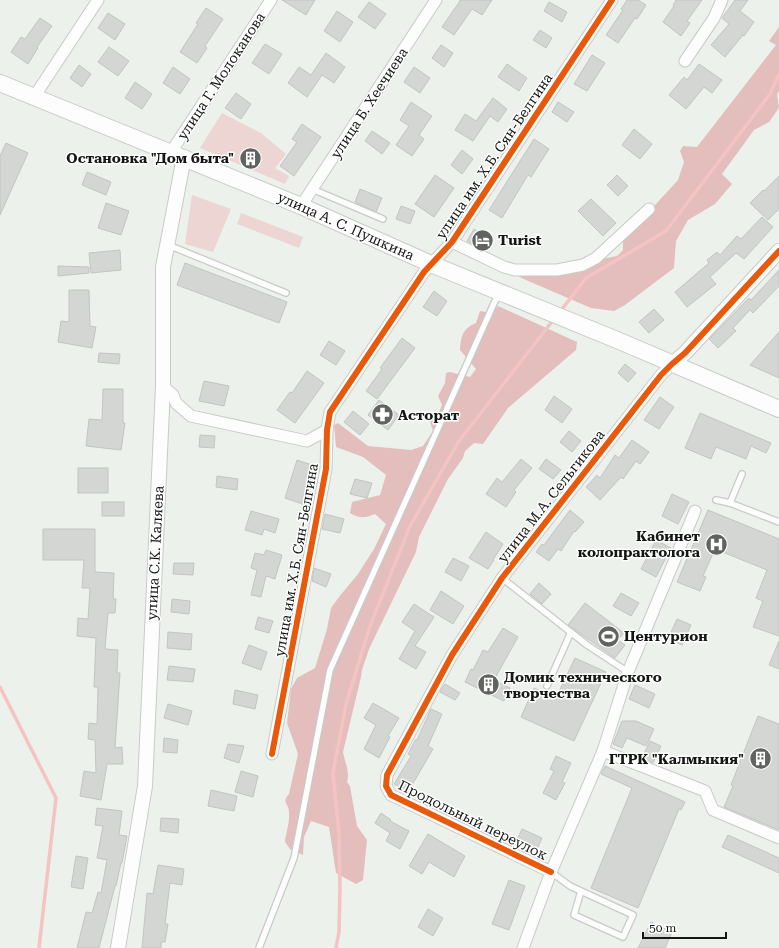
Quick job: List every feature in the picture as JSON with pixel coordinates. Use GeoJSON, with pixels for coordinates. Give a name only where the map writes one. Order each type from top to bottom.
{"type":"FeatureCollection","features":[{"type":"Feature","properties":{"kind":"main road","name":"улица А. С. Пушкина"},"geometry":{"type":"LineString","coordinates":[[0,82],[302,206],[432,264],[617,340],[779,409]]}},
{"type":"Feature","properties":{"kind":"street"},"geometry":{"type":"LineString","coordinates":[[34,97],[98,0]]}},
{"type":"Feature","properties":{"kind":"street","name":"улица Г. Молоканова"},"geometry":{"type":"LineString","coordinates":[[177,155],[271,0]]}},
{"type":"Feature","properties":{"kind":"street","name":"улица Б. Хеечиева"},"geometry":{"type":"LineString","coordinates":[[302,206],[436,0]]}},
{"type":"Feature","properties":{"kind":"street","name":"улица им. Х.Б. Сян-Белгина"},"geometry":{"type":"LineString","coordinates":[[272,754],[326,469],[327,430],[330,412],[424,272],[452,242],[612,0]]}},
{"type":"Feature","properties":{"kind":"street"},"geometry":{"type":"LineString","coordinates":[[685,61],[714,18],[722,0]]}},
{"type":"Feature","properties":{"kind":"street","name":"улица С.К. Каляева"},"geometry":{"type":"LineString","coordinates":[[118,948],[144,786],[163,386],[163,267],[167,245],[177,155]]}},
{"type":"Feature","properties":{"kind":"street"},"geometry":{"type":"LineString","coordinates":[[452,242],[504,267],[515,270],[557,270],[583,265],[596,258],[649,209]]}},
{"type":"Feature","properties":{"kind":"street","name":"улица М.А. Сельгикова"},"geometry":{"type":"LineString","coordinates":[[386,786],[387,776],[452,655],[502,578],[661,375],[685,353],[779,251]]}},
{"type":"Feature","properties":{"kind":"street"},"geometry":{"type":"LineString","coordinates":[[163,386],[173,395],[176,403],[191,416],[307,441],[327,430]]}},
{"type":"Feature","properties":{"kind":"street"},"geometry":{"type":"LineString","coordinates":[[523,948],[551,872],[603,751],[628,672],[695,511]]}},
{"type":"Feature","properties":{"kind":"street"},"geometry":{"type":"LineString","coordinates":[[603,751],[705,791],[713,810],[779,838]]}},
{"type":"Feature","properties":{"kind":"street","name":"Продольный переулок"},"geometry":{"type":"LineString","coordinates":[[386,786],[391,796],[551,872]]}},
{"type":"Feature","properties":{"kind":"lane"},"geometry":{"type":"LineString","coordinates":[[312,189],[383,219]]}},
{"type":"Feature","properties":{"kind":"lane"},"geometry":{"type":"LineString","coordinates":[[167,245],[286,293]]}},
{"type":"Feature","properties":{"kind":"lane"},"geometry":{"type":"LineString","coordinates":[[259,948],[294,858],[330,670],[495,301],[502,292]]}},
{"type":"Feature","properties":{"kind":"lane"},"geometry":{"type":"LineString","coordinates":[[730,503],[742,474]]}},
{"type":"Feature","properties":{"kind":"lane"},"geometry":{"type":"LineString","coordinates":[[716,500],[730,503],[779,522]]}},
{"type":"Feature","properties":{"kind":"lane"},"geometry":{"type":"LineString","coordinates":[[502,578],[587,645],[628,672]]}},
{"type":"Feature","properties":{"kind":"lane"},"geometry":{"type":"LineString","coordinates":[[547,686],[571,632]]}},
{"type":"Feature","properties":{"kind":"lane"},"geometry":{"type":"LineString","coordinates":[[551,872],[570,886],[581,891],[633,916],[623,937],[574,915],[581,891]]}},
{"type":"Feature","properties":{"kind":"shaded area"},"geometry":{"type":"Polygon","coordinates":[[[779,27],[779,91],[777,94],[779,108],[769,122],[754,130],[722,174],[732,184],[715,204],[688,220],[676,241],[674,268],[625,305],[614,311],[591,308],[519,277],[530,273],[617,256],[623,250],[623,240],[678,180],[684,162],[680,151],[683,146],[697,147],[776,45],[769,41],[779,27]]]}},
{"type":"Feature","properties":{"kind":"shaded area"},"geometry":{"type":"Polygon","coordinates":[[[222,113],[261,133],[286,154],[275,168],[289,176],[285,184],[200,148],[222,113]]]}},
{"type":"Feature","properties":{"kind":"shaded area"},"geometry":{"type":"Polygon","coordinates":[[[192,195],[231,209],[213,252],[185,244],[192,195]]]}},
{"type":"Feature","properties":{"kind":"shaded area"},"geometry":{"type":"Polygon","coordinates":[[[241,213],[303,237],[299,248],[237,224],[241,213]]]}},
{"type":"Feature","properties":{"kind":"shaded area"},"geometry":{"type":"Polygon","coordinates":[[[498,306],[577,342],[576,350],[508,408],[483,444],[474,443],[465,451],[463,458],[448,479],[419,537],[416,552],[369,649],[362,670],[343,752],[348,771],[347,782],[350,786],[357,826],[367,840],[363,880],[356,884],[336,873],[329,827],[311,821],[304,837],[303,855],[290,849],[285,842],[289,809],[285,801],[289,794],[298,754],[287,723],[291,689],[297,678],[315,668],[327,629],[331,608],[358,574],[374,549],[386,524],[375,514],[362,517],[350,513],[352,502],[380,495],[386,475],[363,457],[336,447],[334,425],[338,423],[368,446],[411,450],[423,446],[433,431],[429,418],[432,414],[439,412],[442,405],[438,396],[445,383],[446,373],[450,372],[470,377],[476,369],[460,350],[463,334],[471,325],[476,323],[480,311],[492,313],[498,306]]]}},
{"type":"Feature","properties":{"kind":"building"},"geometry":{"type":"Polygon","coordinates":[[[282,0],[315,0],[306,15],[282,0]]]}},
{"type":"Feature","properties":{"kind":"building"},"geometry":{"type":"Polygon","coordinates":[[[459,0],[492,0],[482,15],[472,9],[454,35],[442,27],[460,1],[459,0]]]}},
{"type":"Feature","properties":{"kind":"building"},"geometry":{"type":"Polygon","coordinates":[[[627,0],[638,0],[646,5],[618,43],[606,35],[623,10],[621,9],[627,0]]]}},
{"type":"Feature","properties":{"kind":"building"},"geometry":{"type":"Polygon","coordinates":[[[676,0],[702,0],[687,21],[690,23],[681,36],[663,22],[674,6],[673,5],[676,0]]]}},
{"type":"Feature","properties":{"kind":"building"},"geometry":{"type":"Polygon","coordinates":[[[735,0],[748,0],[740,11],[754,22],[744,36],[743,35],[725,57],[711,45],[729,24],[722,18],[735,0]]]}},
{"type":"Feature","properties":{"kind":"building"},"geometry":{"type":"Polygon","coordinates":[[[369,2],[386,14],[375,29],[358,17],[369,2]]]}},
{"type":"Feature","properties":{"kind":"building"},"geometry":{"type":"Polygon","coordinates":[[[549,2],[567,12],[562,22],[544,11],[549,2]]]}},
{"type":"Feature","properties":{"kind":"building"},"geometry":{"type":"Polygon","coordinates":[[[206,8],[223,19],[205,46],[207,48],[197,63],[180,52],[198,24],[196,23],[206,8]]]}},
{"type":"Feature","properties":{"kind":"building"},"geometry":{"type":"Polygon","coordinates":[[[337,11],[353,22],[340,42],[324,31],[337,11]]]}},
{"type":"Feature","properties":{"kind":"building"},"geometry":{"type":"Polygon","coordinates":[[[108,13],[125,24],[115,40],[98,28],[108,13]]]}},
{"type":"Feature","properties":{"kind":"building"},"geometry":{"type":"Polygon","coordinates":[[[40,18],[52,26],[37,47],[38,48],[28,64],[11,52],[21,37],[25,39],[40,18]]]}},
{"type":"Feature","properties":{"kind":"building"},"geometry":{"type":"Polygon","coordinates":[[[540,30],[552,38],[546,48],[533,40],[540,30]]]}},
{"type":"Feature","properties":{"kind":"building"},"geometry":{"type":"Polygon","coordinates":[[[265,44],[282,54],[269,74],[252,63],[265,44]]]}},
{"type":"Feature","properties":{"kind":"building"},"geometry":{"type":"Polygon","coordinates":[[[441,45],[453,53],[444,67],[432,58],[441,45]]]}},
{"type":"Feature","properties":{"kind":"building"},"geometry":{"type":"Polygon","coordinates":[[[109,47],[129,61],[118,76],[98,62],[109,47]]]}},
{"type":"Feature","properties":{"kind":"building"},"geometry":{"type":"Polygon","coordinates":[[[326,53],[345,67],[334,83],[322,75],[307,97],[288,83],[299,67],[311,75],[326,53]]]}},
{"type":"Feature","properties":{"kind":"building"},"geometry":{"type":"Polygon","coordinates":[[[592,55],[605,63],[587,91],[574,84],[592,55]]]}},
{"type":"Feature","properties":{"kind":"building"},"geometry":{"type":"Polygon","coordinates":[[[507,64],[527,78],[519,91],[498,77],[507,64]]]}},
{"type":"Feature","properties":{"kind":"building"},"geometry":{"type":"Polygon","coordinates":[[[699,64],[722,80],[712,93],[704,87],[686,109],[669,95],[684,77],[687,80],[699,64]]]}},
{"type":"Feature","properties":{"kind":"building"},"geometry":{"type":"Polygon","coordinates":[[[79,65],[91,74],[82,87],[70,78],[79,65]]]}},
{"type":"Feature","properties":{"kind":"building"},"geometry":{"type":"Polygon","coordinates":[[[173,67],[190,79],[180,94],[163,83],[173,67]]]}},
{"type":"Feature","properties":{"kind":"building"},"geometry":{"type":"Polygon","coordinates":[[[414,67],[430,78],[420,93],[404,82],[414,67]]]}},
{"type":"Feature","properties":{"kind":"building"},"geometry":{"type":"Polygon","coordinates":[[[135,82],[152,94],[142,109],[125,98],[135,82]]]}},
{"type":"Feature","properties":{"kind":"building"},"geometry":{"type":"Polygon","coordinates":[[[236,93],[251,104],[241,119],[225,108],[236,93]]]}},
{"type":"Feature","properties":{"kind":"building"},"geometry":{"type":"Polygon","coordinates":[[[493,98],[507,109],[498,122],[490,116],[473,141],[455,130],[465,114],[476,121],[493,98]]]}},
{"type":"Feature","properties":{"kind":"building"},"geometry":{"type":"Polygon","coordinates":[[[411,102],[432,116],[419,135],[424,139],[412,156],[396,145],[409,126],[400,120],[411,102]]]}},
{"type":"Feature","properties":{"kind":"building"},"geometry":{"type":"Polygon","coordinates":[[[558,102],[574,112],[567,122],[552,112],[558,102]]]}},
{"type":"Feature","properties":{"kind":"building"},"geometry":{"type":"Polygon","coordinates":[[[302,124],[321,137],[294,176],[280,166],[297,142],[292,139],[302,124]]]}},
{"type":"Feature","properties":{"kind":"building"},"geometry":{"type":"Polygon","coordinates":[[[634,129],[652,144],[640,159],[622,145],[634,129]]]}},
{"type":"Feature","properties":{"kind":"building"},"geometry":{"type":"Polygon","coordinates":[[[372,131],[390,143],[382,154],[365,141],[372,131]]]}},
{"type":"Feature","properties":{"kind":"building"},"geometry":{"type":"Polygon","coordinates":[[[534,139],[549,149],[531,177],[528,175],[502,218],[489,210],[534,139]]]}},
{"type":"Feature","properties":{"kind":"building"},"geometry":{"type":"Polygon","coordinates":[[[6,143],[28,153],[0,215],[0,156],[6,143]]]}},
{"type":"Feature","properties":{"kind":"building"},"geometry":{"type":"Polygon","coordinates":[[[462,150],[473,159],[462,174],[451,165],[462,150]]]}},
{"type":"Feature","properties":{"kind":"building","name":"Остановка \"Дом быта\""},"geometry":{"type":"Polygon","coordinates":[[[248,151],[257,155],[252,165],[243,162],[248,151]]]}},
{"type":"Feature","properties":{"kind":"building"},"geometry":{"type":"Polygon","coordinates":[[[87,172],[111,182],[106,195],[82,185],[87,172]]]}},
{"type":"Feature","properties":{"kind":"building"},"geometry":{"type":"Polygon","coordinates":[[[435,175],[454,188],[434,217],[415,204],[435,175]]]}},
{"type":"Feature","properties":{"kind":"building"},"geometry":{"type":"Polygon","coordinates":[[[617,175],[628,186],[618,196],[607,185],[617,175]]]}},
{"type":"Feature","properties":{"kind":"building"},"geometry":{"type":"Polygon","coordinates":[[[779,176],[779,209],[768,220],[750,203],[779,176]]]}},
{"type":"Feature","properties":{"kind":"building"},"geometry":{"type":"Polygon","coordinates":[[[360,189],[382,198],[376,212],[355,202],[360,189]]]}},
{"type":"Feature","properties":{"kind":"building"},"geometry":{"type":"Polygon","coordinates":[[[591,199],[616,223],[603,236],[578,211],[591,199]]]}},
{"type":"Feature","properties":{"kind":"building"},"geometry":{"type":"Polygon","coordinates":[[[106,203],[129,211],[121,235],[98,228],[106,203]]]}},
{"type":"Feature","properties":{"kind":"building"},"geometry":{"type":"Polygon","coordinates":[[[401,206],[415,211],[410,224],[396,219],[401,206]]]}},
{"type":"Feature","properties":{"kind":"building"},"geometry":{"type":"Polygon","coordinates":[[[762,217],[773,227],[744,259],[736,253],[710,277],[716,284],[687,307],[675,292],[709,263],[707,260],[717,252],[720,255],[737,236],[741,239],[762,217]]]}},
{"type":"Feature","properties":{"kind":"building"},"geometry":{"type":"Polygon","coordinates":[[[474,229],[488,238],[481,248],[467,241],[474,229]]]}},
{"type":"Feature","properties":{"kind":"building"},"geometry":{"type":"Polygon","coordinates":[[[120,250],[121,270],[91,273],[89,253],[120,250]]]}},
{"type":"Feature","properties":{"kind":"building"},"geometry":{"type":"Polygon","coordinates":[[[185,263],[287,302],[279,323],[177,285],[185,263]]]}},
{"type":"Feature","properties":{"kind":"building"},"geometry":{"type":"Polygon","coordinates":[[[58,266],[89,267],[89,273],[58,276],[58,266]]]}},
{"type":"Feature","properties":{"kind":"building"},"geometry":{"type":"Polygon","coordinates":[[[779,270],[779,286],[753,313],[750,310],[733,328],[736,331],[718,348],[709,339],[749,298],[751,300],[779,270]]]}},
{"type":"Feature","properties":{"kind":"building"},"geometry":{"type":"Polygon","coordinates":[[[69,290],[89,290],[90,326],[96,327],[92,348],[58,342],[61,321],[69,322],[69,290]]]}},
{"type":"Feature","properties":{"kind":"building"},"geometry":{"type":"Polygon","coordinates":[[[434,291],[447,301],[437,316],[423,307],[434,291]]]}},
{"type":"Feature","properties":{"kind":"building"},"geometry":{"type":"Polygon","coordinates":[[[654,309],[664,320],[649,333],[639,322],[654,309]]]}},
{"type":"Feature","properties":{"kind":"building"},"geometry":{"type":"Polygon","coordinates":[[[779,332],[779,378],[750,365],[779,332]]]}},
{"type":"Feature","properties":{"kind":"building"},"geometry":{"type":"Polygon","coordinates":[[[402,338],[415,348],[377,399],[366,391],[382,369],[380,368],[402,338]]]}},
{"type":"Feature","properties":{"kind":"building"},"geometry":{"type":"Polygon","coordinates":[[[329,341],[345,351],[336,365],[320,355],[329,341]]]}},
{"type":"Feature","properties":{"kind":"building"},"geometry":{"type":"Polygon","coordinates":[[[99,353],[120,354],[119,364],[98,362],[99,353]]]}},
{"type":"Feature","properties":{"kind":"building"},"geometry":{"type":"Polygon","coordinates":[[[625,364],[636,373],[628,382],[618,373],[625,364]]]}},
{"type":"Feature","properties":{"kind":"building"},"geometry":{"type":"Polygon","coordinates":[[[307,371],[324,383],[295,423],[277,410],[290,392],[292,393],[307,371]]]}},
{"type":"Feature","properties":{"kind":"building"},"geometry":{"type":"Polygon","coordinates":[[[204,381],[229,386],[224,406],[199,401],[204,381]]]}},
{"type":"Feature","properties":{"kind":"building"},"geometry":{"type":"Polygon","coordinates":[[[103,389],[123,389],[123,423],[125,423],[121,450],[86,446],[89,419],[102,420],[103,389]]]}},
{"type":"Feature","properties":{"kind":"building"},"geometry":{"type":"Polygon","coordinates":[[[554,396],[572,409],[562,423],[545,410],[554,396]]]}},
{"type":"Feature","properties":{"kind":"building"},"geometry":{"type":"Polygon","coordinates":[[[660,397],[674,407],[659,429],[644,420],[660,397]]]}},
{"type":"Feature","properties":{"kind":"building","name":"Асторат"},"geometry":{"type":"Polygon","coordinates":[[[379,400],[399,415],[388,430],[368,415],[379,400]]]}},
{"type":"Feature","properties":{"kind":"building"},"geometry":{"type":"Polygon","coordinates":[[[353,411],[369,424],[360,435],[344,422],[353,411]]]}},
{"type":"Feature","properties":{"kind":"building"},"geometry":{"type":"Polygon","coordinates":[[[700,413],[771,443],[766,453],[751,446],[746,459],[716,447],[711,459],[685,448],[700,413]]]}},
{"type":"Feature","properties":{"kind":"building"},"geometry":{"type":"Polygon","coordinates":[[[569,431],[581,441],[572,452],[560,442],[569,431]]]}},
{"type":"Feature","properties":{"kind":"building"},"geometry":{"type":"Polygon","coordinates":[[[200,435],[215,436],[214,448],[199,447],[200,435]]]}},
{"type":"Feature","properties":{"kind":"building"},"geometry":{"type":"Polygon","coordinates":[[[632,440],[649,452],[640,464],[636,461],[623,479],[621,477],[600,500],[586,487],[597,475],[600,478],[615,455],[619,458],[632,440]]]}},
{"type":"Feature","properties":{"kind":"building"},"geometry":{"type":"Polygon","coordinates":[[[521,459],[532,468],[514,490],[516,492],[506,507],[486,494],[497,478],[502,482],[521,459]]]}},
{"type":"Feature","properties":{"kind":"building"},"geometry":{"type":"Polygon","coordinates":[[[546,459],[561,470],[553,479],[539,469],[546,459]]]}},
{"type":"Feature","properties":{"kind":"building"},"geometry":{"type":"Polygon","coordinates":[[[297,460],[315,466],[307,491],[310,492],[305,505],[285,498],[297,460]]]}},
{"type":"Feature","properties":{"kind":"building"},"geometry":{"type":"Polygon","coordinates":[[[78,468],[108,468],[108,493],[78,493],[78,468]]]}},
{"type":"Feature","properties":{"kind":"building"},"geometry":{"type":"Polygon","coordinates":[[[217,476],[238,479],[237,490],[216,487],[217,476]]]}},
{"type":"Feature","properties":{"kind":"building"},"geometry":{"type":"Polygon","coordinates":[[[355,479],[372,483],[367,498],[350,494],[355,479]]]}},
{"type":"Feature","properties":{"kind":"building"},"geometry":{"type":"Polygon","coordinates":[[[672,494],[689,502],[678,524],[662,516],[672,494]]]}},
{"type":"Feature","properties":{"kind":"building"},"geometry":{"type":"Polygon","coordinates":[[[102,502],[124,502],[124,516],[102,516],[102,502]]]}},
{"type":"Feature","properties":{"kind":"building"},"geometry":{"type":"Polygon","coordinates":[[[570,510],[584,522],[575,532],[574,531],[561,551],[558,549],[549,561],[536,552],[542,544],[544,545],[570,510]]]}},
{"type":"Feature","properties":{"kind":"building"},"geometry":{"type":"Polygon","coordinates":[[[708,510],[779,539],[779,636],[753,627],[763,601],[756,598],[767,570],[715,549],[703,576],[706,577],[700,591],[677,582],[708,510]]]}},
{"type":"Feature","properties":{"kind":"building"},"geometry":{"type":"Polygon","coordinates":[[[251,511],[279,519],[275,533],[264,529],[262,535],[245,530],[251,511]]]}},
{"type":"Feature","properties":{"kind":"building"},"geometry":{"type":"Polygon","coordinates":[[[325,514],[344,519],[340,533],[322,529],[325,514]]]}},
{"type":"Feature","properties":{"kind":"building"},"geometry":{"type":"Polygon","coordinates":[[[43,529],[95,529],[95,572],[114,573],[113,599],[116,599],[115,613],[108,613],[105,649],[118,650],[117,673],[120,673],[115,748],[122,747],[123,764],[107,764],[101,800],[80,796],[84,771],[96,773],[95,740],[88,739],[89,723],[97,724],[98,687],[94,687],[96,638],[77,636],[78,618],[88,619],[90,588],[82,588],[84,560],[43,560],[43,529]]]}},
{"type":"Feature","properties":{"kind":"building"},"geometry":{"type":"Polygon","coordinates":[[[486,532],[503,544],[488,569],[469,558],[486,532]]]}},
{"type":"Feature","properties":{"kind":"building"},"geometry":{"type":"Polygon","coordinates":[[[656,540],[671,548],[656,577],[641,569],[656,540]]]}},
{"type":"Feature","properties":{"kind":"building"},"geometry":{"type":"Polygon","coordinates":[[[266,550],[282,555],[275,579],[266,576],[261,597],[251,595],[257,570],[251,568],[255,553],[264,555],[266,550]]]}},
{"type":"Feature","properties":{"kind":"building"},"geometry":{"type":"Polygon","coordinates":[[[453,558],[469,566],[461,581],[445,572],[453,558]]]}},
{"type":"Feature","properties":{"kind":"building"},"geometry":{"type":"Polygon","coordinates":[[[174,563],[194,563],[193,575],[173,574],[174,563]]]}},
{"type":"Feature","properties":{"kind":"building"},"geometry":{"type":"Polygon","coordinates":[[[314,568],[331,574],[326,587],[312,581],[314,568]]]}},
{"type":"Feature","properties":{"kind":"building"},"geometry":{"type":"Polygon","coordinates":[[[539,583],[551,594],[542,604],[530,594],[539,583]]]}},
{"type":"Feature","properties":{"kind":"building"},"geometry":{"type":"Polygon","coordinates":[[[441,591],[464,606],[453,624],[430,610],[441,591]]]}},
{"type":"Feature","properties":{"kind":"building"},"geometry":{"type":"Polygon","coordinates":[[[621,593],[639,603],[631,616],[613,606],[621,593]]]}},
{"type":"Feature","properties":{"kind":"building"},"geometry":{"type":"Polygon","coordinates":[[[172,599],[190,601],[189,614],[171,612],[172,599]]]}},
{"type":"Feature","properties":{"kind":"building"},"geometry":{"type":"Polygon","coordinates":[[[585,603],[624,633],[618,640],[625,645],[615,658],[568,625],[585,603]]]}},
{"type":"Feature","properties":{"kind":"building"},"geometry":{"type":"Polygon","coordinates":[[[414,604],[434,617],[415,646],[426,652],[416,669],[399,659],[415,631],[402,622],[414,604]]]}},
{"type":"Feature","properties":{"kind":"building"},"geometry":{"type":"Polygon","coordinates":[[[258,617],[273,621],[269,633],[255,629],[258,617]]]}},
{"type":"Feature","properties":{"kind":"building"},"geometry":{"type":"Polygon","coordinates":[[[677,619],[691,625],[682,645],[668,639],[677,619]]]}},
{"type":"Feature","properties":{"kind":"building"},"geometry":{"type":"Polygon","coordinates":[[[503,628],[518,637],[494,680],[510,688],[504,701],[465,682],[483,650],[488,652],[503,628]]]}},
{"type":"Feature","properties":{"kind":"building"},"geometry":{"type":"Polygon","coordinates":[[[168,632],[192,634],[191,650],[167,648],[168,632]]]}},
{"type":"Feature","properties":{"kind":"building"},"geometry":{"type":"Polygon","coordinates":[[[779,641],[779,669],[769,665],[779,641]]]}},
{"type":"Feature","properties":{"kind":"building"},"geometry":{"type":"Polygon","coordinates":[[[249,645],[267,652],[261,670],[242,663],[249,645]]]}},
{"type":"Feature","properties":{"kind":"building"},"geometry":{"type":"Polygon","coordinates":[[[575,658],[606,672],[574,741],[521,717],[534,688],[556,698],[575,658]]]}},
{"type":"Feature","properties":{"kind":"building"},"geometry":{"type":"Polygon","coordinates":[[[169,666],[195,669],[193,682],[167,680],[169,666]]]}},
{"type":"Feature","properties":{"kind":"building"},"geometry":{"type":"Polygon","coordinates":[[[445,684],[460,693],[455,700],[440,692],[445,684]]]}},
{"type":"Feature","properties":{"kind":"building"},"geometry":{"type":"Polygon","coordinates":[[[635,685],[655,694],[649,708],[629,699],[635,685]]]}},
{"type":"Feature","properties":{"kind":"building"},"geometry":{"type":"Polygon","coordinates":[[[235,690],[258,695],[255,709],[233,704],[235,690]]]}},
{"type":"Feature","properties":{"kind":"building"},"geometry":{"type":"Polygon","coordinates":[[[373,703],[399,718],[388,736],[390,737],[379,758],[364,749],[376,725],[364,718],[373,703]]]}},
{"type":"Feature","properties":{"kind":"building"},"geometry":{"type":"Polygon","coordinates":[[[168,704],[192,711],[188,725],[164,718],[168,704]]]}},
{"type":"Feature","properties":{"kind":"building"},"geometry":{"type":"Polygon","coordinates":[[[431,709],[442,714],[428,746],[433,749],[408,792],[394,784],[411,756],[408,754],[416,739],[417,740],[431,709]]]}},
{"type":"Feature","properties":{"kind":"building","name":"ГТРК \"Калмыкия\""},"geometry":{"type":"Polygon","coordinates":[[[758,716],[779,724],[779,830],[724,807],[758,716]]]}},
{"type":"Feature","properties":{"kind":"building"},"geometry":{"type":"Polygon","coordinates":[[[622,721],[636,721],[654,729],[646,746],[627,738],[622,748],[613,744],[622,721]]]}},
{"type":"Feature","properties":{"kind":"building"},"geometry":{"type":"Polygon","coordinates":[[[164,738],[178,740],[177,753],[163,752],[164,738]]]}},
{"type":"Feature","properties":{"kind":"building"},"geometry":{"type":"Polygon","coordinates":[[[650,741],[661,746],[653,763],[642,758],[650,741]]]}},
{"type":"Feature","properties":{"kind":"building"},"geometry":{"type":"Polygon","coordinates":[[[228,744],[244,746],[239,763],[224,758],[228,744]]]}},
{"type":"Feature","properties":{"kind":"building"},"geometry":{"type":"Polygon","coordinates":[[[556,756],[571,763],[562,782],[565,783],[556,800],[543,793],[554,771],[550,769],[556,756]]]}},
{"type":"Feature","properties":{"kind":"building"},"geometry":{"type":"Polygon","coordinates":[[[605,766],[685,802],[681,810],[679,809],[638,908],[591,888],[632,788],[601,774],[605,766]]]}},
{"type":"Feature","properties":{"kind":"building"},"geometry":{"type":"Polygon","coordinates":[[[241,771],[258,776],[253,797],[235,792],[241,771]]]}},
{"type":"Feature","properties":{"kind":"building"},"geometry":{"type":"Polygon","coordinates":[[[211,790],[237,796],[234,811],[208,806],[211,790]]]}},
{"type":"Feature","properties":{"kind":"building"},"geometry":{"type":"Polygon","coordinates":[[[97,808],[122,811],[119,835],[127,836],[122,863],[99,948],[77,948],[86,912],[92,913],[98,892],[101,893],[107,860],[97,858],[103,826],[95,825],[97,808]]]}},
{"type":"Feature","properties":{"kind":"building"},"geometry":{"type":"Polygon","coordinates":[[[381,813],[391,820],[390,821],[409,831],[400,849],[386,841],[390,833],[375,823],[381,813]]]}},
{"type":"Feature","properties":{"kind":"building"},"geometry":{"type":"Polygon","coordinates":[[[161,818],[179,819],[178,833],[160,831],[161,818]]]}},
{"type":"Feature","properties":{"kind":"building"},"geometry":{"type":"Polygon","coordinates":[[[522,829],[542,838],[537,849],[517,840],[522,829]]]}},
{"type":"Feature","properties":{"kind":"building"},"geometry":{"type":"Polygon","coordinates":[[[428,834],[465,856],[454,877],[429,862],[422,874],[409,866],[428,834]]]}},
{"type":"Feature","properties":{"kind":"building"},"geometry":{"type":"Polygon","coordinates":[[[728,835],[779,858],[779,873],[722,847],[728,835]]]}},
{"type":"Feature","properties":{"kind":"building"},"geometry":{"type":"Polygon","coordinates":[[[76,856],[88,858],[83,889],[71,887],[76,856]]]}},
{"type":"Feature","properties":{"kind":"building"},"geometry":{"type":"Polygon","coordinates":[[[158,865],[184,869],[182,885],[170,883],[165,924],[168,924],[165,942],[161,942],[161,948],[142,948],[147,893],[153,894],[158,865]]]}},
{"type":"Feature","properties":{"kind":"building"},"geometry":{"type":"Polygon","coordinates":[[[509,880],[525,886],[509,930],[492,924],[509,880]]]}},
{"type":"Feature","properties":{"kind":"building"},"geometry":{"type":"Polygon","coordinates":[[[428,909],[443,918],[433,936],[418,927],[428,909]]]}},
{"type":"Feature","properties":{"kind":"building"},"geometry":{"type":"Polygon","coordinates":[[[651,922],[672,932],[665,948],[638,948],[651,922]]]}},
{"type":"Feature","properties":{"kind":"waterway"},"geometry":{"type":"LineString","coordinates":[[559,313],[586,278],[666,231],[770,94],[779,74]]}},
{"type":"Feature","properties":{"kind":"waterway"},"geometry":{"type":"LineString","coordinates":[[336,948],[339,932],[340,889],[339,834],[333,773],[346,704],[370,626],[410,526],[459,441],[554,319]]}},
{"type":"Feature","properties":{"kind":"waterway"},"geometry":{"type":"LineString","coordinates":[[0,687],[56,798],[39,948]]}},
{"type":"Feature","properties":{"kind":"cycle path"},"geometry":{"type":"LineString","coordinates":[[272,754],[326,469],[327,430],[330,412],[424,272],[452,242],[612,0]]}},
{"type":"Feature","properties":{"kind":"cycle path"},"geometry":{"type":"LineString","coordinates":[[551,872],[391,795],[386,786],[387,775],[452,655],[502,578],[661,375],[685,353],[779,251]]}},
{"type":"Feature","properties":{"kind":"place","name":"Остановка \"Дом быта\""},"geometry":{"type":"Point","coordinates":[250,158]}},
{"type":"Feature","properties":{"kind":"place","name":"Turist"},"geometry":{"type":"Point","coordinates":[482,240]}},
{"type":"Feature","properties":{"kind":"place","name":"Асторат"},"geometry":{"type":"Point","coordinates":[383,415]}},
{"type":"Feature","properties":{"kind":"place","name":"Кабинет колопрактолога"},"geometry":{"type":"Point","coordinates":[716,544]}},
{"type":"Feature","properties":{"kind":"place","name":"Центурион"},"geometry":{"type":"Point","coordinates":[608,636]}},
{"type":"Feature","properties":{"kind":"place","name":"Домик технического творчества"},"geometry":{"type":"Point","coordinates":[488,685]}},
{"type":"Feature","properties":{"kind":"place","name":"ГТРК \"Калмыкия\""},"geometry":{"type":"Point","coordinates":[760,759]}}]}
